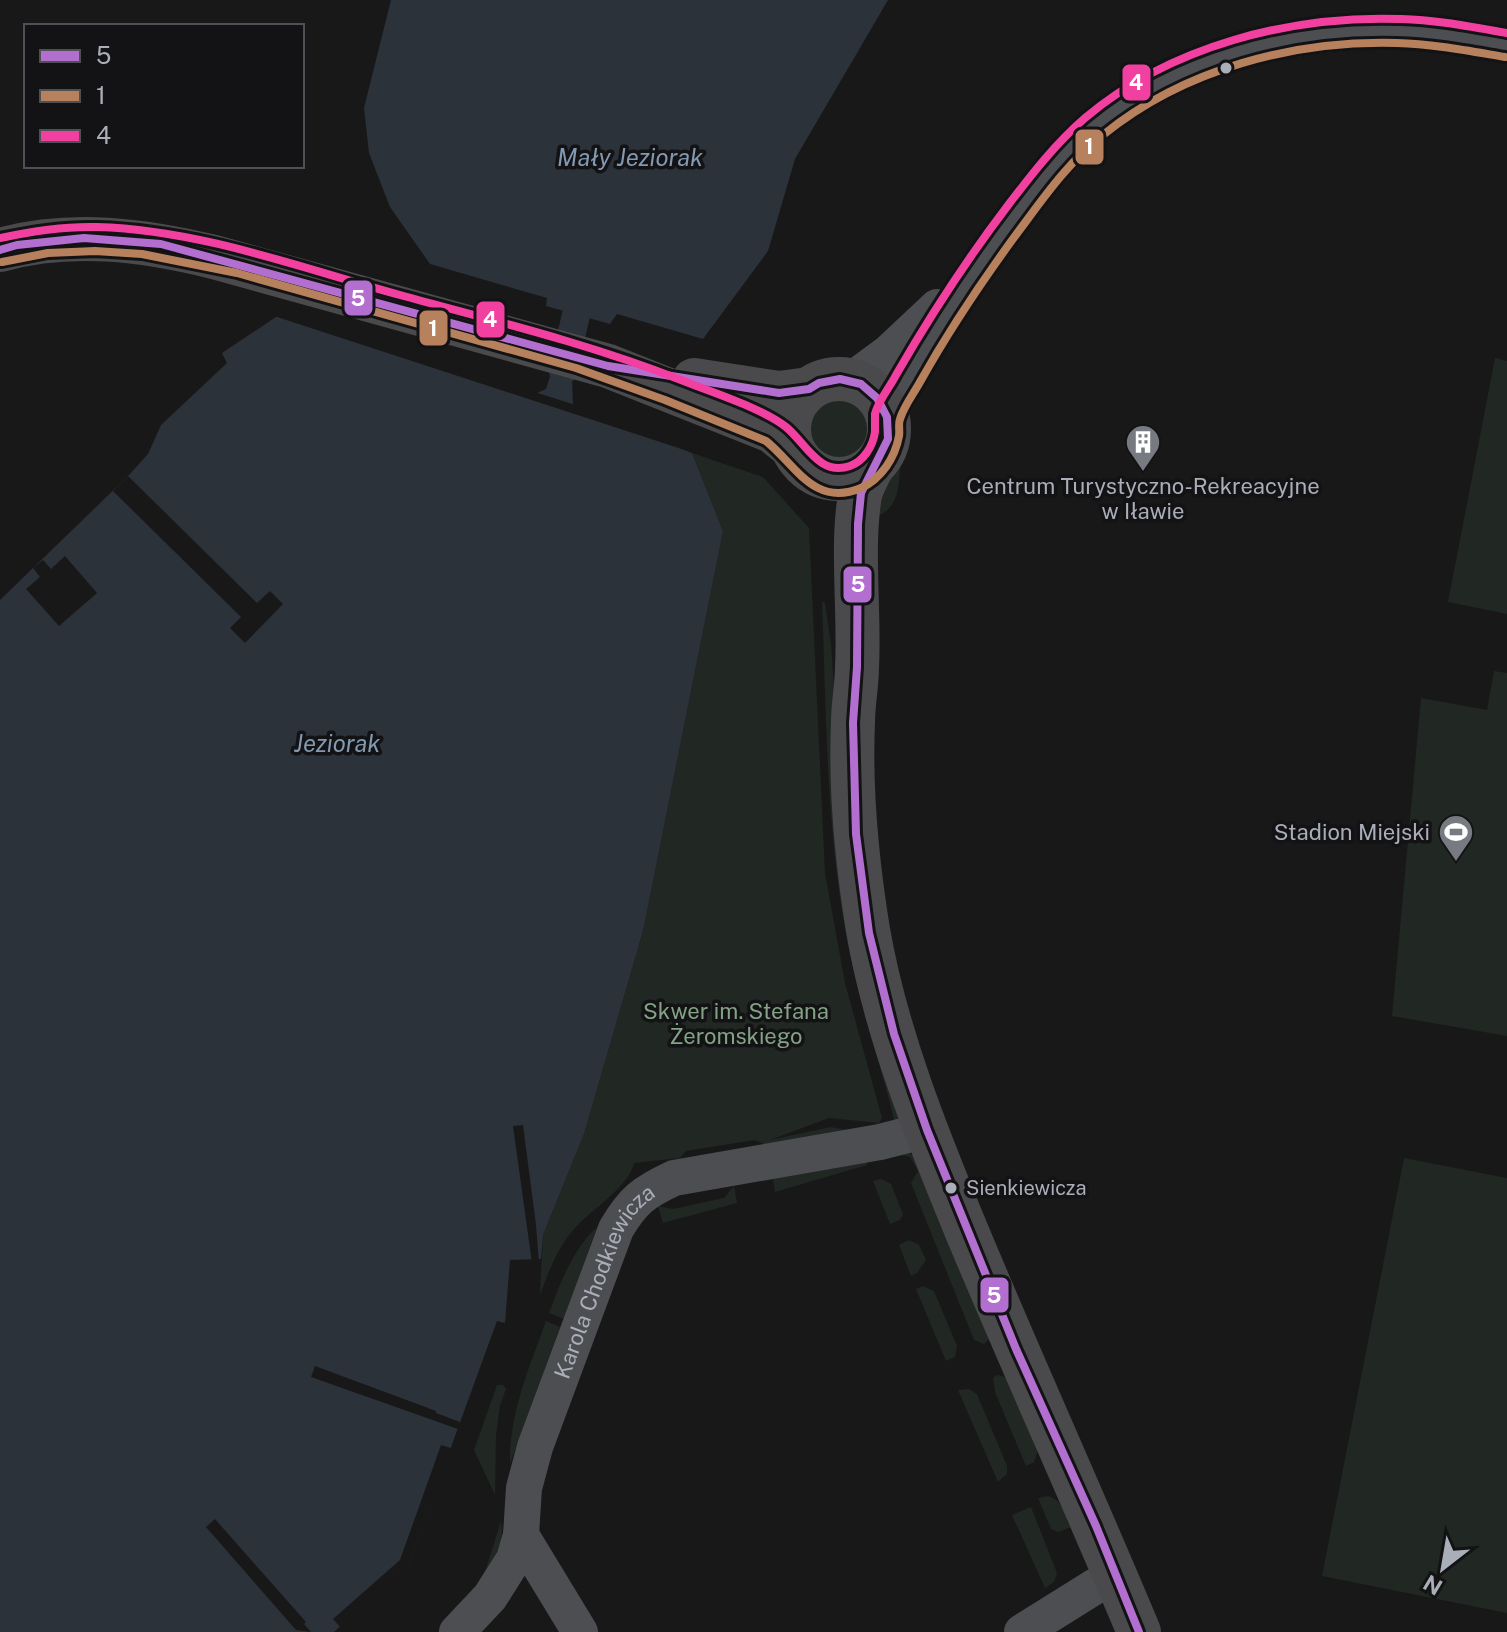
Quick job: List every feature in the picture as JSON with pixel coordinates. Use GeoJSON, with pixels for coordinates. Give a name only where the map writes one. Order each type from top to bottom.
{"type":"FeatureCollection","features":[{"type":"Feature","properties":{"kind":"main road"},"geometry":{"type":"LineString","coordinates":[[0,250],[17,245],[84,238],[161,244],[608,366],[772,431],[802,459],[832,479],[843,480],[872,467]]}},
{"type":"Feature","properties":{"kind":"main road"},"geometry":{"type":"LineString","coordinates":[[608,366],[779,393],[861,384],[877,398],[887,417],[888,439],[861,493],[858,524],[857,667],[853,723],[856,834],[869,933],[894,1034],[927,1130],[1016,1349],[1139,1632]]}},
{"type":"Feature","properties":{"kind":"main road"},"geometry":{"type":"LineString","coordinates":[[830,385],[795,405],[789,426],[802,459],[823,497],[830,525],[832,589],[840,669],[853,723]]}},
{"type":"Feature","properties":{"kind":"street"},"geometry":{"type":"LineString","coordinates":[[887,417],[970,275],[1052,167],[1094,126],[1174,74],[1222,57],[1304,38],[1348,33],[1423,33],[1507,45]]}},
{"type":"Feature","properties":{"kind":"street"},"geometry":{"type":"LineString","coordinates":[[830,385],[909,336],[970,275]]}},
{"type":"Feature","properties":{"kind":"street","name":"Karola Chodkiewicza"},"geometry":{"type":"LineString","coordinates":[[457,1632],[504,1579],[521,1535],[524,1488],[535,1447],[616,1229],[633,1202],[674,1178],[880,1142],[927,1130]]}},
{"type":"Feature","properties":{"kind":"street"},"geometry":{"type":"LineString","coordinates":[[521,1535],[580,1632]]}},
{"type":"Feature","properties":{"kind":"street"},"geometry":{"type":"LineString","coordinates":[[1022,1632],[1094,1587],[1116,1577]]}},
{"type":"Feature","properties":{"kind":"green space"},"geometry":{"type":"Polygon","coordinates":[[[1495,358],[1507,361],[1507,614],[1448,602],[1495,358]]]}},
{"type":"Feature","properties":{"kind":"green space"},"geometry":{"type":"Polygon","coordinates":[[[832,397],[846,397],[858,402],[867,411],[872,430],[870,443],[863,454],[846,463],[832,463],[820,458],[811,449],[806,437],[806,423],[811,411],[820,402],[832,397]]]}},
{"type":"Feature","properties":{"kind":"green space"},"geometry":{"type":"Polygon","coordinates":[[[901,451],[895,499],[891,506],[875,517],[874,492],[896,463],[901,451]]]}},
{"type":"Feature","properties":{"kind":"green space","name":"Skwer im. Stefana Żeromskiego"},"geometry":{"type":"Polygon","coordinates":[[[692,453],[763,477],[809,528],[825,873],[845,983],[882,1118],[879,1123],[829,1118],[770,1140],[831,1127],[848,1130],[777,1150],[755,1140],[686,1151],[680,1158],[634,1163],[625,1181],[582,1221],[563,1244],[540,1295],[543,1235],[584,1134],[643,931],[723,531],[692,453]]]}},
{"type":"Feature","properties":{"kind":"green space"},"geometry":{"type":"Polygon","coordinates":[[[822,601],[825,603],[831,644],[837,732],[899,1117],[895,1123],[853,969],[837,878],[828,759],[822,601]]]}},
{"type":"Feature","properties":{"kind":"green space","name":"Stadion Miejski"},"geometry":{"type":"Polygon","coordinates":[[[1494,671],[1507,673],[1507,1036],[1392,1016],[1421,698],[1487,710],[1494,671]]]}},
{"type":"Feature","properties":{"kind":"green space"},"geometry":{"type":"Polygon","coordinates":[[[906,1151],[920,1160],[990,1338],[984,1344],[974,1340],[911,1183],[918,1171],[910,1157],[902,1155],[906,1151]]]}},
{"type":"Feature","properties":{"kind":"green space"},"geometry":{"type":"Polygon","coordinates":[[[1404,1158],[1507,1178],[1507,1613],[1322,1576],[1404,1158]]]}},
{"type":"Feature","properties":{"kind":"green space"},"geometry":{"type":"Polygon","coordinates":[[[866,1162],[867,1165],[775,1192],[773,1179],[866,1162]]]}},
{"type":"Feature","properties":{"kind":"green space"},"geometry":{"type":"Polygon","coordinates":[[[881,1179],[891,1184],[903,1214],[900,1220],[890,1224],[873,1181],[881,1179]]]}},
{"type":"Feature","properties":{"kind":"green space"},"geometry":{"type":"Polygon","coordinates":[[[734,1186],[737,1203],[663,1223],[658,1206],[673,1209],[724,1198],[734,1186]]]}},
{"type":"Feature","properties":{"kind":"green space"},"geometry":{"type":"Polygon","coordinates":[[[597,1227],[564,1319],[549,1313],[574,1256],[597,1227]]]}},
{"type":"Feature","properties":{"kind":"green space"},"geometry":{"type":"Polygon","coordinates":[[[909,1240],[919,1245],[926,1260],[911,1276],[899,1245],[909,1240]]]}},
{"type":"Feature","properties":{"kind":"green space"},"geometry":{"type":"Polygon","coordinates":[[[923,1286],[934,1291],[957,1346],[955,1357],[946,1361],[916,1289],[923,1286]]]}},
{"type":"Feature","properties":{"kind":"green space"},"geometry":{"type":"Polygon","coordinates":[[[546,1321],[560,1327],[510,1464],[516,1409],[546,1321]]]}},
{"type":"Feature","properties":{"kind":"green space"},"geometry":{"type":"Polygon","coordinates":[[[997,1375],[1009,1378],[1038,1450],[1034,1462],[1026,1466],[995,1392],[993,1378],[997,1375]]]}},
{"type":"Feature","properties":{"kind":"green space"},"geometry":{"type":"Polygon","coordinates":[[[497,1385],[503,1385],[506,1389],[496,1435],[495,1495],[474,1450],[497,1385]]]}},
{"type":"Feature","properties":{"kind":"green space"},"geometry":{"type":"Polygon","coordinates":[[[969,1389],[977,1394],[1007,1466],[1007,1474],[998,1482],[958,1390],[969,1389]]]}},
{"type":"Feature","properties":{"kind":"green space"},"geometry":{"type":"Polygon","coordinates":[[[1048,1496],[1062,1506],[1071,1527],[1058,1532],[1051,1529],[1038,1498],[1048,1496]]]}},
{"type":"Feature","properties":{"kind":"green space"},"geometry":{"type":"Polygon","coordinates":[[[1031,1507],[1057,1573],[1054,1582],[1045,1588],[1012,1515],[1031,1507]]]}},
{"type":"Feature","properties":{"kind":"green space"},"geometry":{"type":"Polygon","coordinates":[[[501,1521],[501,1542],[485,1572],[501,1521]]]}},
{"type":"Feature","properties":{"kind":"water","name":"Mały Jeziorak"},"geometry":{"type":"Polygon","coordinates":[[[391,0],[888,0],[795,159],[768,251],[703,339],[617,314],[610,324],[546,306],[547,298],[430,264],[390,207],[369,153],[364,108],[391,0]]]}},
{"type":"Feature","properties":{"kind":"water","name":"Jeziorak"},"geometry":{"type":"Polygon","coordinates":[[[279,315],[530,396],[546,389],[551,373],[572,379],[573,405],[692,453],[723,531],[643,931],[584,1134],[543,1235],[541,1259],[510,1260],[505,1323],[497,1321],[408,1565],[334,1632],[0,1632],[0,600],[148,454],[161,425],[227,363],[222,353],[279,315]]]}},
{"type":"Feature","properties":{"kind":"pier"},"geometry":{"type":"Polygon","coordinates":[[[277,311],[582,407],[693,449],[697,454],[271,315],[277,311]]]}},
{"type":"Feature","properties":{"kind":"pier"},"geometry":{"type":"Polygon","coordinates":[[[128,476],[257,603],[270,591],[283,604],[245,643],[230,628],[241,617],[113,491],[128,476]]]}},
{"type":"Feature","properties":{"kind":"pier"},"geometry":{"type":"Polygon","coordinates":[[[65,556],[97,593],[59,626],[26,589],[40,577],[33,568],[43,560],[51,569],[65,556]]]}},
{"type":"Feature","properties":{"kind":"pier"},"geometry":{"type":"Polygon","coordinates":[[[523,1125],[539,1263],[532,1263],[513,1126],[523,1125]]]}},
{"type":"Feature","properties":{"kind":"pier"},"geometry":{"type":"Polygon","coordinates":[[[315,1366],[436,1411],[460,1422],[458,1429],[311,1377],[315,1366]]]}},
{"type":"Feature","properties":{"kind":"pier"},"geometry":{"type":"Polygon","coordinates":[[[441,1445],[451,1448],[408,1565],[340,1627],[333,1619],[400,1560],[441,1445]]]}},
{"type":"Feature","properties":{"kind":"pier"},"geometry":{"type":"Polygon","coordinates":[[[215,1519],[306,1622],[304,1624],[311,1632],[296,1630],[206,1527],[215,1519]]]}},
{"type":"Feature","properties":{"kind":"waterway"},"geometry":{"type":"LineString","coordinates":[[563,371],[576,315]]}},
{"type":"Feature","properties":{"kind":"transit line","name":"4"},"geometry":{"type":"LineString","coordinates":[[0,238],[72,227],[97,227],[174,235],[250,252],[542,334],[647,367],[764,413],[793,433],[821,462],[839,468],[860,461],[870,448],[875,432],[875,414],[881,399],[936,309],[993,225],[1064,138],[1118,93],[1193,54],[1234,40],[1317,23],[1359,19],[1414,20],[1507,33]]}},
{"type":"Feature","properties":{"kind":"transit line","name":"1"},"geometry":{"type":"LineString","coordinates":[[2,262],[48,253],[95,251],[142,254],[237,273],[576,368],[665,400],[766,441],[807,481],[830,492],[845,493],[868,484],[886,467],[897,444],[899,421],[909,400],[971,299],[1044,197],[1082,154],[1135,112],[1204,76],[1280,53],[1319,47],[1358,43],[1410,44],[1505,57]]}},
{"type":"Feature","properties":{"kind":"transit line","name":"5"},"geometry":{"type":"LineString","coordinates":[[0,250],[17,245],[84,238],[161,244],[608,366],[779,393],[809,389],[819,383],[840,379],[861,384],[877,398],[887,417],[888,439],[861,493],[853,723],[856,834],[869,933],[894,1034],[927,1130],[1016,1349],[1096,1526],[1139,1632]]}},
{"type":"Feature","properties":{"kind":"place","name":"Centrum Turystyczno-Rekreacyjne w Iławie"},"geometry":{"type":"Point","coordinates":[1143,473]}},
{"type":"Feature","properties":{"kind":"place","name":"Stadion Miejski"},"geometry":{"type":"Point","coordinates":[1456,863]}},
{"type":"Feature","properties":{"kind":"place","name":"Sienkiewicza"},"geometry":{"type":"Point","coordinates":[951,1188]}}]}
